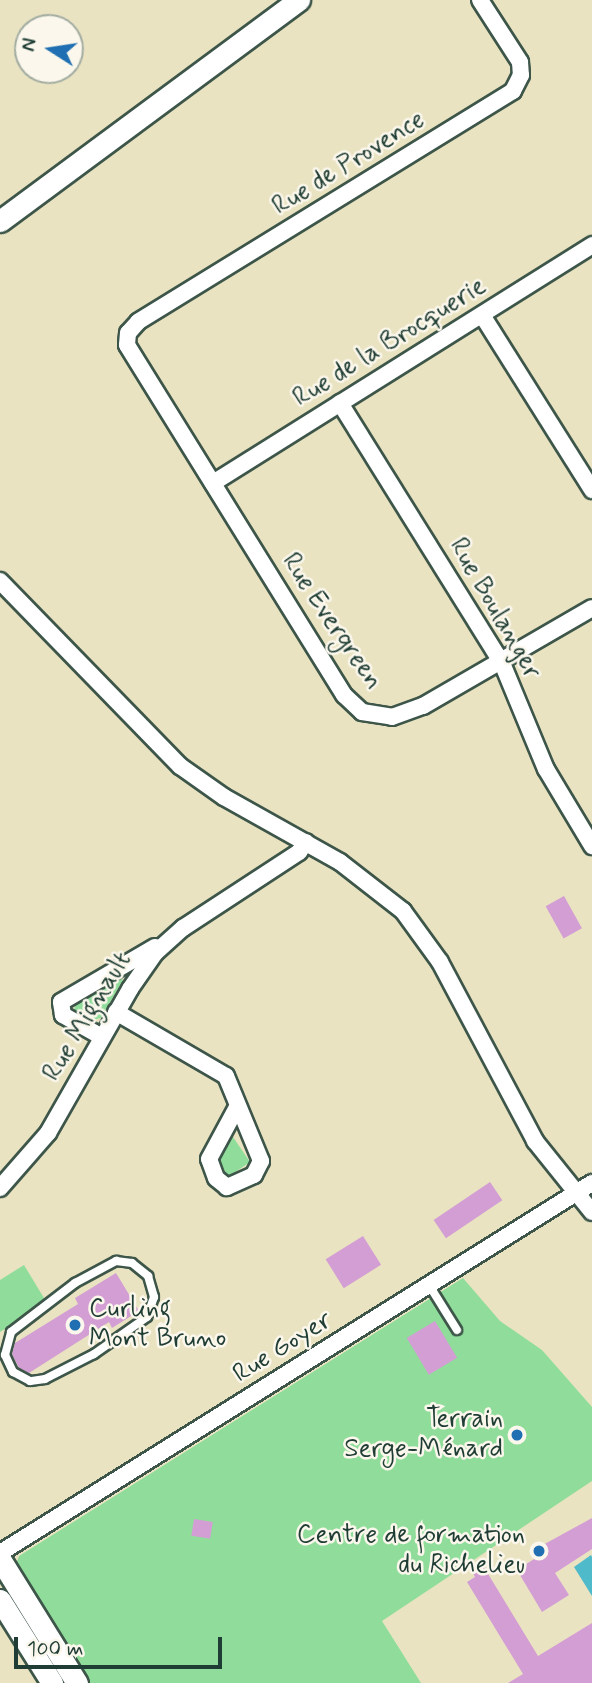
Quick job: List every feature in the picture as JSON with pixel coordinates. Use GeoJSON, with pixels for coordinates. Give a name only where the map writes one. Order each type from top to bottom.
{"type":"FeatureCollection","features":[{"type":"Feature","properties":{"kind":"street"},"geometry":{"type":"LineString","coordinates":[[0,221],[299,0]]}},
{"type":"Feature","properties":{"kind":"street","name":"Rue de Provence"},"geometry":{"type":"LineString","coordinates":[[126,338],[138,322],[513,91],[521,75],[520,62],[480,0]]}},
{"type":"Feature","properties":{"kind":"street","name":"Rue de la Brocquerie"},"geometry":{"type":"LineString","coordinates":[[213,483],[592,245]]}},
{"type":"Feature","properties":{"kind":"street"},"geometry":{"type":"LineString","coordinates":[[482,315],[592,490]]}},
{"type":"Feature","properties":{"kind":"street","name":"Rue Evergreen"},"geometry":{"type":"LineString","coordinates":[[126,338],[138,366],[356,709],[380,718],[398,716],[502,663],[592,608]]}},
{"type":"Feature","properties":{"kind":"street","name":"Rue Boulanger"},"geometry":{"type":"LineString","coordinates":[[341,403],[502,663],[546,769],[592,846]]}},
{"type":"Feature","properties":{"kind":"street"},"geometry":{"type":"LineString","coordinates":[[0,581],[170,758],[224,797],[306,842],[377,889],[418,929],[526,1127],[592,1212]]}},
{"type":"Feature","properties":{"kind":"street","name":"Rue Mignault"},"geometry":{"type":"LineString","coordinates":[[0,1188],[48,1133],[116,1012],[167,941],[299,852],[306,842]]}},
{"type":"Feature","properties":{"kind":"street"},"geometry":{"type":"LineString","coordinates":[[102,1037],[63,1015],[61,1002],[167,941]]}},
{"type":"Feature","properties":{"kind":"street"},"geometry":{"type":"LineString","coordinates":[[116,1012],[220,1070],[231,1084],[236,1109]]}},
{"type":"Feature","properties":{"kind":"street","name":"Rue Goyer"},"geometry":{"type":"LineString","coordinates":[[0,1553],[592,1183]]}},
{"type":"Feature","properties":{"kind":"street"},"geometry":{"type":"LineString","coordinates":[[0,1559],[77,1683]]}},
{"type":"Feature","properties":{"kind":"street"},"geometry":{"type":"LineString","coordinates":[[0,1600],[52,1683]]}},
{"type":"Feature","properties":{"kind":"lane"},"geometry":{"type":"LineString","coordinates":[[116,1261],[132,1263],[151,1281],[152,1307],[133,1330],[94,1354],[45,1379],[30,1381],[10,1368],[5,1345],[15,1328],[98,1268],[116,1261]]}},
{"type":"Feature","properties":{"kind":"lane"},"geometry":{"type":"LineString","coordinates":[[429,1285],[457,1330]]}},
{"type":"Feature","properties":{"kind":"green space"},"geometry":{"type":"Polygon","coordinates":[[[118,977],[123,980],[101,1018],[92,1020],[74,1010],[76,1003],[118,977]]]}},
{"type":"Feature","properties":{"kind":"green space"},"geometry":{"type":"Polygon","coordinates":[[[231,1134],[250,1162],[228,1177],[217,1159],[231,1134]]]}},
{"type":"Feature","properties":{"kind":"green space"},"geometry":{"type":"Polygon","coordinates":[[[24,1265],[47,1303],[0,1332],[0,1280],[24,1265]]]}},
{"type":"Feature","properties":{"kind":"green space"},"geometry":{"type":"Polygon","coordinates":[[[463,1278],[500,1321],[542,1350],[592,1407],[592,1481],[382,1621],[421,1683],[89,1683],[16,1564],[19,1556],[463,1278]]]}},
{"type":"Feature","properties":{"kind":"water"},"geometry":{"type":"Polygon","coordinates":[[[591,1555],[592,1557],[592,1596],[574,1567],[591,1555]]]}},
{"type":"Feature","properties":{"kind":"building"},"geometry":{"type":"Polygon","coordinates":[[[564,896],[582,928],[564,939],[546,906],[564,896]]]}},
{"type":"Feature","properties":{"kind":"building"},"geometry":{"type":"Polygon","coordinates":[[[490,1182],[502,1200],[446,1238],[434,1220],[490,1182]]]}},
{"type":"Feature","properties":{"kind":"building"},"geometry":{"type":"Polygon","coordinates":[[[363,1236],[381,1265],[344,1288],[326,1259],[363,1236]]]}},
{"type":"Feature","properties":{"kind":"building","name":"Curling Mont Bruno"},"geometry":{"type":"Polygon","coordinates":[[[116,1273],[139,1311],[112,1328],[109,1322],[29,1373],[19,1368],[12,1354],[15,1343],[78,1304],[75,1298],[116,1273]]]}},
{"type":"Feature","properties":{"kind":"building"},"geometry":{"type":"Polygon","coordinates":[[[435,1321],[457,1358],[429,1375],[407,1338],[435,1321]]]}},
{"type":"Feature","properties":{"kind":"building"},"geometry":{"type":"Polygon","coordinates":[[[592,1518],[592,1549],[555,1573],[569,1595],[542,1612],[517,1570],[545,1552],[541,1546],[592,1518]]]}},
{"type":"Feature","properties":{"kind":"building"},"geometry":{"type":"Polygon","coordinates":[[[194,1519],[213,1522],[210,1539],[191,1536],[194,1519]]]}},
{"type":"Feature","properties":{"kind":"building"},"geometry":{"type":"Polygon","coordinates":[[[482,1564],[538,1656],[592,1623],[592,1683],[508,1683],[523,1674],[467,1582],[475,1577],[472,1571],[482,1564]]]}},
{"type":"Feature","properties":{"kind":"place","name":"Curling Mont Bruno"},"geometry":{"type":"Point","coordinates":[75,1325]}},
{"type":"Feature","properties":{"kind":"place","name":"Terrain Serge-Ménard"},"geometry":{"type":"Point","coordinates":[517,1435]}},
{"type":"Feature","properties":{"kind":"place","name":"Centre de formation du Richelieu"},"geometry":{"type":"Point","coordinates":[539,1551]}}]}
